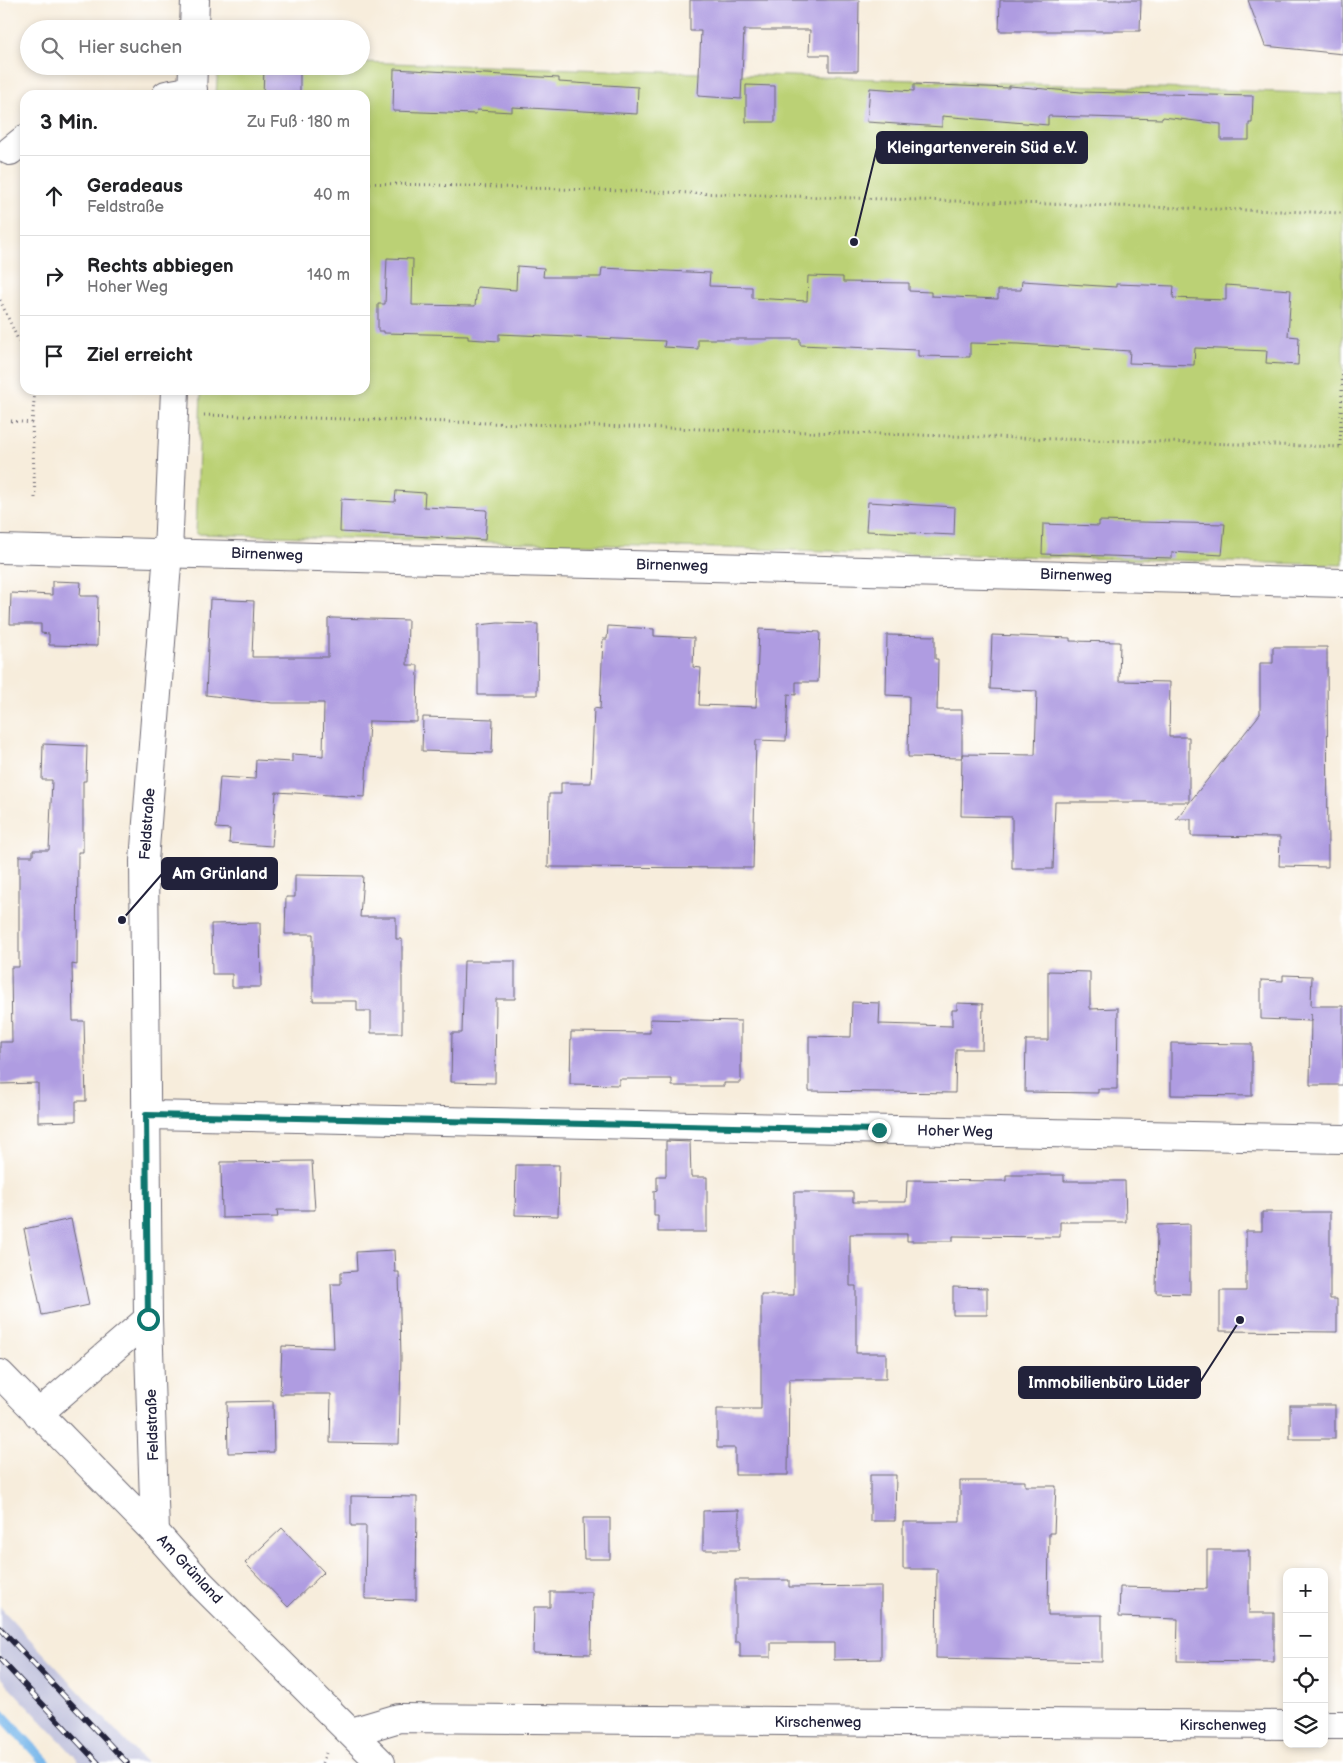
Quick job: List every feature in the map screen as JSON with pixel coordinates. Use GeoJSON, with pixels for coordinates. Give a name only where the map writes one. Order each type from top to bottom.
{"type":"FeatureCollection","features":[{"type":"Feature","properties":{"kind":"street"},"geometry":{"type":"LineString","coordinates":[[194,0],[194,20]]}},
{"type":"Feature","properties":{"kind":"street"},"geometry":{"type":"LineString","coordinates":[[178,90],[193,84]]}},
{"type":"Feature","properties":{"kind":"street","name":"Feldstraße"},"geometry":{"type":"LineString","coordinates":[[155,1532],[148,1319],[144,862],[168,552],[174,402]]}},
{"type":"Feature","properties":{"kind":"street","name":"Birnenweg"},"geometry":{"type":"LineString","coordinates":[[0,549],[1343,583]]}},
{"type":"Feature","properties":{"kind":"street","name":"Hoher Weg"},"geometry":{"type":"LineString","coordinates":[[146,1115],[1343,1138]]}},
{"type":"Feature","properties":{"kind":"street"},"geometry":{"type":"LineString","coordinates":[[38,1414],[148,1319]]}},
{"type":"Feature","properties":{"kind":"street","name":"Am Grünland"},"geometry":{"type":"LineString","coordinates":[[0,1374],[155,1532],[201,1584],[352,1732],[381,1763]]}},
{"type":"Feature","properties":{"kind":"street","name":"Kirschenweg"},"geometry":{"type":"LineString","coordinates":[[352,1732],[399,1718],[1283,1725]]}},
{"type":"Feature","properties":{"kind":"street"},"geometry":{"type":"LineString","coordinates":[[1328,1725],[1343,1725]]}},
{"type":"Feature","properties":{"kind":"path"},"geometry":{"type":"LineString","coordinates":[[370,183],[1343,213]]}},
{"type":"Feature","properties":{"kind":"path"},"geometry":{"type":"LineString","coordinates":[[0,300],[20,344]]}},
{"type":"Feature","properties":{"kind":"path"},"geometry":{"type":"LineString","coordinates":[[174,402],[1341,447],[1343,362]]}},
{"type":"Feature","properties":{"kind":"path"},"geometry":{"type":"LineString","coordinates":[[35,395],[32,423],[35,498]]}},
{"type":"Feature","properties":{"kind":"path"},"geometry":{"type":"LineString","coordinates":[[11,422],[32,423]]}},
{"type":"Feature","properties":{"kind":"shaded area"},"geometry":{"type":"Polygon","coordinates":[[[0,1607],[146,1763],[81,1763],[0,1677],[0,1607]]]}},
{"type":"Feature","properties":{"kind":"green space"},"geometry":{"type":"Polygon","coordinates":[[[370,62],[1343,94],[1343,565],[196,534],[201,395],[370,395],[370,90],[216,90],[217,75],[370,75],[370,62]]]}},
{"type":"Feature","properties":{"kind":"building"},"geometry":{"type":"Polygon","coordinates":[[[690,0],[859,0],[858,71],[829,71],[829,55],[809,55],[810,30],[744,30],[741,99],[698,96],[701,31],[690,31],[690,0]]]}},
{"type":"Feature","properties":{"kind":"building"},"geometry":{"type":"Polygon","coordinates":[[[1000,0],[1141,0],[1140,31],[999,31],[1000,0]]]}},
{"type":"Feature","properties":{"kind":"building"},"geometry":{"type":"Polygon","coordinates":[[[1248,0],[1343,0],[1343,54],[1265,46],[1248,0]]]}},
{"type":"Feature","properties":{"kind":"building"},"geometry":{"type":"Polygon","coordinates":[[[394,69],[559,78],[559,82],[638,87],[637,114],[512,107],[512,112],[477,110],[476,114],[393,111],[394,69]]]}},
{"type":"Feature","properties":{"kind":"building"},"geometry":{"type":"Polygon","coordinates":[[[264,75],[300,75],[300,90],[263,90],[264,75]]]}},
{"type":"Feature","properties":{"kind":"building"},"geometry":{"type":"Polygon","coordinates":[[[914,84],[1009,88],[1009,86],[1081,92],[1253,96],[1252,123],[1249,123],[1249,140],[1221,140],[1221,124],[1163,117],[1162,119],[1048,116],[1048,125],[942,116],[942,127],[867,122],[870,88],[914,91],[914,84]]]}},
{"type":"Feature","properties":{"kind":"building"},"geometry":{"type":"Polygon","coordinates":[[[746,85],[775,86],[775,122],[746,122],[746,85]]]}},
{"type":"Feature","properties":{"kind":"building"},"geometry":{"type":"Polygon","coordinates":[[[387,258],[413,259],[412,305],[475,306],[477,287],[516,290],[517,266],[544,268],[543,277],[601,277],[602,268],[710,273],[709,286],[752,287],[752,298],[807,301],[808,276],[843,277],[843,282],[909,283],[909,291],[931,292],[931,296],[998,299],[998,290],[1021,290],[1022,281],[1116,287],[1116,284],[1174,286],[1173,298],[1226,300],[1226,285],[1291,290],[1288,336],[1299,337],[1298,365],[1266,363],[1267,351],[1195,348],[1194,365],[1129,363],[1130,351],[1019,344],[970,343],[970,357],[918,356],[918,350],[800,345],[800,339],[698,339],[698,349],[664,347],[665,341],[499,334],[499,341],[468,339],[468,335],[384,333],[384,331],[378,331],[378,304],[385,304],[387,258]]]}},
{"type":"Feature","properties":{"kind":"building"},"geometry":{"type":"Polygon","coordinates":[[[396,491],[425,493],[424,507],[487,510],[485,540],[340,532],[341,499],[395,502],[396,491]]]}},
{"type":"Feature","properties":{"kind":"building"},"geometry":{"type":"Polygon","coordinates":[[[868,502],[955,507],[954,535],[866,531],[868,502]]]}},
{"type":"Feature","properties":{"kind":"building"},"geometry":{"type":"Polygon","coordinates":[[[1099,521],[1225,524],[1222,555],[1172,552],[1172,558],[1042,554],[1043,524],[1099,526],[1099,521]]]}},
{"type":"Feature","properties":{"kind":"building"},"geometry":{"type":"Polygon","coordinates":[[[52,581],[81,582],[80,596],[98,596],[97,646],[49,645],[49,634],[41,633],[41,624],[10,624],[11,593],[52,595],[52,581]]]}},
{"type":"Feature","properties":{"kind":"building"},"geometry":{"type":"Polygon","coordinates":[[[210,599],[254,601],[252,657],[328,657],[328,619],[332,618],[408,620],[407,665],[418,665],[417,722],[369,721],[365,797],[276,792],[272,846],[229,843],[230,829],[216,828],[220,777],[255,779],[256,760],[292,762],[292,754],[323,756],[324,703],[272,703],[206,695],[210,599]]]}},
{"type":"Feature","properties":{"kind":"building"},"geometry":{"type":"Polygon","coordinates":[[[498,623],[538,624],[537,695],[478,695],[478,625],[498,623]]]}},
{"type":"Feature","properties":{"kind":"building"},"geometry":{"type":"Polygon","coordinates":[[[608,626],[654,629],[654,636],[694,638],[693,667],[701,668],[699,705],[756,707],[759,629],[820,632],[818,682],[796,682],[796,695],[788,694],[786,741],[756,740],[753,868],[548,867],[549,794],[561,794],[561,783],[591,783],[594,708],[600,709],[603,639],[607,639],[608,626]]]}},
{"type":"Feature","properties":{"kind":"building"},"geometry":{"type":"Polygon","coordinates":[[[887,635],[935,636],[935,659],[938,659],[937,710],[962,710],[962,758],[908,757],[909,696],[886,695],[887,635]]]}},
{"type":"Feature","properties":{"kind":"building"},"geometry":{"type":"Polygon","coordinates":[[[992,635],[1070,638],[1070,641],[1120,642],[1119,681],[1170,682],[1169,737],[1189,737],[1189,802],[1055,802],[1053,869],[1012,869],[1012,817],[961,816],[962,754],[1035,755],[1037,691],[990,689],[992,635]]]}},
{"type":"Feature","properties":{"kind":"building"},"geometry":{"type":"Polygon","coordinates":[[[1273,647],[1327,647],[1328,867],[1279,866],[1280,837],[1191,836],[1191,819],[1176,819],[1260,714],[1260,663],[1273,663],[1273,647]]]}},
{"type":"Feature","properties":{"kind":"building"},"geometry":{"type":"Polygon","coordinates":[[[423,717],[493,719],[492,753],[422,751],[423,717]]]}},
{"type":"Feature","properties":{"kind":"building"},"geometry":{"type":"Polygon","coordinates":[[[43,744],[87,746],[86,781],[83,781],[83,852],[78,852],[77,965],[72,964],[73,1021],[84,1021],[86,1101],[76,1101],[76,1121],[38,1122],[38,1083],[0,1084],[0,1042],[12,1042],[11,967],[19,967],[19,856],[33,856],[33,850],[49,850],[52,780],[42,780],[43,744]]]}},
{"type":"Feature","properties":{"kind":"building"},"geometry":{"type":"Polygon","coordinates":[[[295,875],[363,876],[360,917],[396,917],[396,939],[402,939],[402,1033],[371,1033],[371,1011],[357,1011],[357,1001],[313,1001],[313,934],[285,934],[286,897],[295,897],[295,875]]]}},
{"type":"Feature","properties":{"kind":"building"},"geometry":{"type":"Polygon","coordinates":[[[260,923],[261,987],[232,987],[232,974],[212,974],[211,924],[260,923]]]}},
{"type":"Feature","properties":{"kind":"building"},"geometry":{"type":"Polygon","coordinates":[[[464,961],[515,961],[515,999],[496,999],[495,1083],[451,1082],[452,1033],[462,1033],[464,961]]]}},
{"type":"Feature","properties":{"kind":"building"},"geometry":{"type":"Polygon","coordinates":[[[1048,971],[1090,972],[1090,1009],[1118,1008],[1117,1089],[1098,1089],[1098,1093],[1025,1092],[1026,1040],[1048,1040],[1048,971]]]}},
{"type":"Feature","properties":{"kind":"building"},"geometry":{"type":"Polygon","coordinates":[[[1283,975],[1312,976],[1311,1006],[1343,1006],[1343,1085],[1310,1085],[1311,1021],[1261,1019],[1261,980],[1283,981],[1283,975]]]}},
{"type":"Feature","properties":{"kind":"building"},"geometry":{"type":"Polygon","coordinates":[[[852,1002],[880,1003],[879,1024],[952,1026],[952,1010],[957,1010],[957,1003],[983,1004],[982,1049],[956,1049],[955,1093],[809,1091],[809,1036],[851,1037],[852,1002]]]}},
{"type":"Feature","properties":{"kind":"building"},"geometry":{"type":"Polygon","coordinates":[[[650,1019],[741,1021],[741,1083],[724,1083],[724,1086],[672,1086],[672,1079],[619,1079],[619,1085],[570,1084],[571,1032],[650,1033],[650,1019]]]}},
{"type":"Feature","properties":{"kind":"building"},"geometry":{"type":"Polygon","coordinates":[[[1171,1043],[1252,1044],[1252,1096],[1171,1095],[1171,1043]]]}},
{"type":"Feature","properties":{"kind":"building"},"geometry":{"type":"Polygon","coordinates":[[[666,1141],[690,1142],[691,1177],[707,1177],[707,1232],[658,1232],[658,1216],[654,1216],[654,1191],[657,1190],[657,1176],[666,1176],[666,1141]]]}},
{"type":"Feature","properties":{"kind":"building"},"geometry":{"type":"Polygon","coordinates":[[[312,1161],[315,1210],[277,1210],[278,1217],[222,1218],[221,1162],[312,1161]]]}},
{"type":"Feature","properties":{"kind":"building"},"geometry":{"type":"Polygon","coordinates":[[[516,1165],[559,1165],[558,1216],[515,1215],[516,1165]]]}},
{"type":"Feature","properties":{"kind":"building"},"geometry":{"type":"Polygon","coordinates":[[[1006,1175],[1064,1175],[1064,1181],[1125,1181],[1126,1222],[1060,1222],[1060,1237],[953,1236],[953,1241],[907,1241],[907,1234],[850,1234],[850,1286],[856,1286],[856,1353],[886,1353],[886,1379],[789,1379],[788,1475],[735,1475],[735,1448],[717,1448],[717,1409],[761,1409],[761,1295],[794,1295],[794,1192],[853,1192],[853,1202],[906,1202],[907,1180],[1006,1181],[1006,1175]]]}},
{"type":"Feature","properties":{"kind":"building"},"geometry":{"type":"Polygon","coordinates":[[[1262,1212],[1330,1212],[1330,1299],[1337,1299],[1337,1332],[1220,1331],[1220,1291],[1246,1291],[1246,1231],[1262,1231],[1262,1212]]]}},
{"type":"Feature","properties":{"kind":"building"},"geometry":{"type":"Polygon","coordinates":[[[71,1219],[89,1305],[42,1315],[24,1229],[71,1219]]]}},
{"type":"Feature","properties":{"kind":"building"},"geometry":{"type":"Polygon","coordinates":[[[1190,1224],[1190,1294],[1156,1293],[1157,1225],[1190,1224]]]}},
{"type":"Feature","properties":{"kind":"building"},"geometry":{"type":"Polygon","coordinates":[[[394,1250],[395,1272],[399,1272],[401,1358],[399,1444],[330,1443],[331,1394],[280,1394],[282,1346],[334,1348],[331,1284],[341,1284],[341,1272],[357,1271],[356,1252],[394,1250]]]}},
{"type":"Feature","properties":{"kind":"building"},"geometry":{"type":"Polygon","coordinates":[[[953,1287],[987,1288],[987,1315],[953,1315],[953,1287]]]}},
{"type":"Feature","properties":{"kind":"building"},"geometry":{"type":"Polygon","coordinates":[[[273,1401],[274,1452],[228,1453],[227,1402],[273,1401]]]}},
{"type":"Feature","properties":{"kind":"building"},"geometry":{"type":"Polygon","coordinates":[[[1290,1405],[1335,1405],[1335,1439],[1290,1439],[1290,1405]]]}},
{"type":"Feature","properties":{"kind":"building"},"geometry":{"type":"Polygon","coordinates":[[[870,1475],[896,1475],[895,1521],[870,1521],[870,1475]]]}},
{"type":"Feature","properties":{"kind":"building"},"geometry":{"type":"Polygon","coordinates":[[[960,1481],[1025,1481],[1025,1486],[1056,1486],[1054,1533],[1049,1533],[1048,1615],[1102,1615],[1102,1662],[936,1658],[937,1569],[903,1569],[903,1522],[960,1522],[960,1481]]]}},
{"type":"Feature","properties":{"kind":"building"},"geometry":{"type":"Polygon","coordinates":[[[351,1496],[417,1497],[416,1600],[365,1599],[366,1526],[351,1526],[351,1496]]]}},
{"type":"Feature","properties":{"kind":"building"},"geometry":{"type":"Polygon","coordinates":[[[739,1510],[739,1550],[703,1550],[703,1511],[739,1510]]]}},
{"type":"Feature","properties":{"kind":"building"},"geometry":{"type":"Polygon","coordinates":[[[583,1518],[610,1518],[610,1559],[584,1559],[583,1518]]]}},
{"type":"Feature","properties":{"kind":"building"},"geometry":{"type":"Polygon","coordinates":[[[282,1528],[324,1572],[288,1607],[245,1563],[282,1528]]]}},
{"type":"Feature","properties":{"kind":"building"},"geometry":{"type":"Polygon","coordinates":[[[1207,1550],[1249,1550],[1249,1613],[1274,1613],[1274,1662],[1177,1661],[1178,1619],[1119,1617],[1120,1587],[1207,1589],[1207,1550]]]}},
{"type":"Feature","properties":{"kind":"building"},"geometry":{"type":"Polygon","coordinates":[[[735,1580],[789,1580],[789,1587],[881,1586],[881,1659],[834,1660],[834,1643],[771,1643],[771,1657],[740,1657],[740,1642],[735,1642],[735,1580]]]}},
{"type":"Feature","properties":{"kind":"building"},"geometry":{"type":"Polygon","coordinates":[[[550,1592],[592,1592],[591,1654],[533,1653],[534,1607],[550,1607],[550,1592]]]}},
{"type":"Feature","properties":{"kind":"waterway"},"geometry":{"type":"LineString","coordinates":[[0,1713],[46,1763]]}},
{"type":"Feature","properties":{"kind":"railway"},"geometry":{"type":"LineString","coordinates":[[0,1628],[127,1763]]}},
{"type":"Feature","properties":{"kind":"railway"},"geometry":{"type":"LineString","coordinates":[[0,1659],[98,1763]]}},
{"type":"Feature","properties":{"kind":"place","name":"Kleingartenverein Süd e.V."},"geometry":{"type":"Point","coordinates":[854,242]}},
{"type":"Feature","properties":{"kind":"place","name":"Am Grünland"},"geometry":{"type":"Point","coordinates":[122,920]}},
{"type":"Feature","properties":{"kind":"place","name":"Immobilienbüro Lüder"},"geometry":{"type":"Point","coordinates":[1240,1320]}},
{"type":"Feature","properties":{"kind":"route"},"geometry":{"type":"LineString","coordinates":[[148,1319],[146,1115],[879,1130]]}}]}
